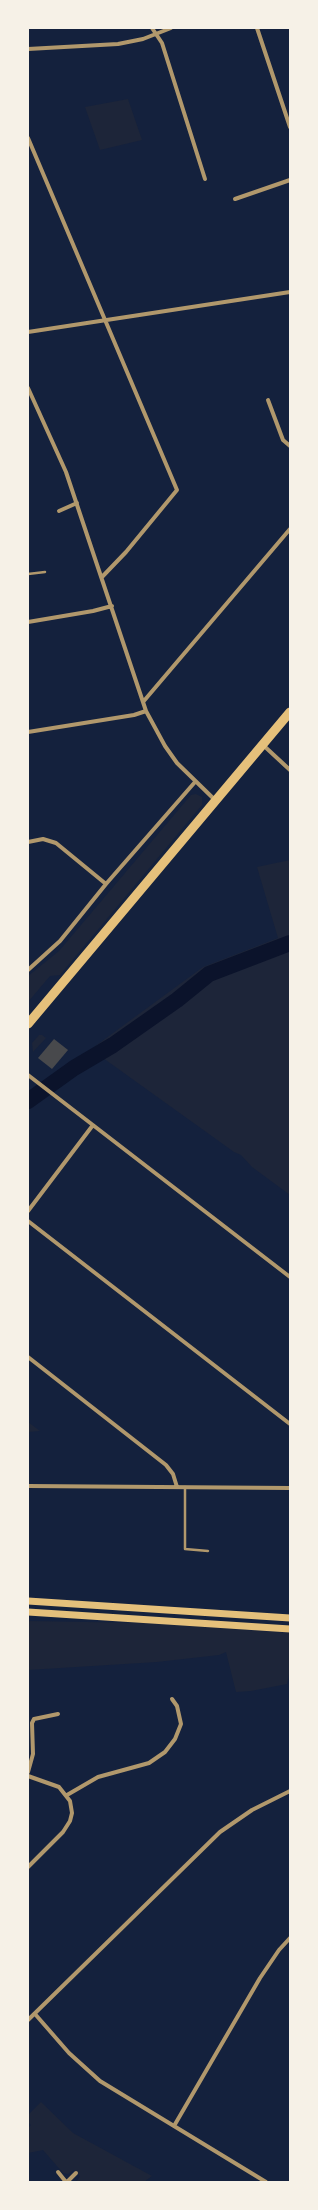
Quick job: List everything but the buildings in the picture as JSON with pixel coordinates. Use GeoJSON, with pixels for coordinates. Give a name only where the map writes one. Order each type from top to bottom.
{"type":"FeatureCollection","features":[{"type":"Feature","properties":{"kind":"highway"},"geometry":{"type":"LineString","coordinates":[[28,1024],[290,712]]}},
{"type":"Feature","properties":{"kind":"main road"},"geometry":{"type":"LineString","coordinates":[[28,1601],[290,1618]]}},
{"type":"Feature","properties":{"kind":"main road"},"geometry":{"type":"LineString","coordinates":[[28,1612],[290,1628]]}},
{"type":"Feature","properties":{"kind":"main road"},"geometry":{"type":"LineString","coordinates":[[209,1623],[210,1613]]}},
{"type":"Feature","properties":{"kind":"street"},"geometry":{"type":"LineString","coordinates":[[152,28],[162,43],[205,180]]}},
{"type":"Feature","properties":{"kind":"street"},"geometry":{"type":"LineString","coordinates":[[28,49],[101,46],[134,41],[171,28]]}},
{"type":"Feature","properties":{"kind":"street"},"geometry":{"type":"LineString","coordinates":[[257,28],[290,127]]}},
{"type":"Feature","properties":{"kind":"street"},"geometry":{"type":"LineString","coordinates":[[28,138],[177,490],[126,552],[102,577]]}},
{"type":"Feature","properties":{"kind":"street"},"geometry":{"type":"LineString","coordinates":[[235,199],[290,180]]}},
{"type":"Feature","properties":{"kind":"street"},"geometry":{"type":"LineString","coordinates":[[28,332],[290,292]]}},
{"type":"Feature","properties":{"kind":"street"},"geometry":{"type":"LineString","coordinates":[[28,388],[66,472],[146,711],[164,746],[195,782],[215,800]]}},
{"type":"Feature","properties":{"kind":"street"},"geometry":{"type":"LineString","coordinates":[[268,400],[283,440],[290,446]]}},
{"type":"Feature","properties":{"kind":"street"},"geometry":{"type":"LineString","coordinates":[[59,511],[77,503]]}},
{"type":"Feature","properties":{"kind":"street"},"geometry":{"type":"LineString","coordinates":[[143,702],[290,529]]}},
{"type":"Feature","properties":{"kind":"street"},"geometry":{"type":"LineString","coordinates":[[28,622],[93,611],[112,606]]}},
{"type":"Feature","properties":{"kind":"street"},"geometry":{"type":"LineString","coordinates":[[28,732],[134,715],[146,711]]}},
{"type":"Feature","properties":{"kind":"street"},"geometry":{"type":"LineString","coordinates":[[262,745],[290,770]]}},
{"type":"Feature","properties":{"kind":"street"},"geometry":{"type":"LineString","coordinates":[[28,970],[60,940],[106,884],[195,782]]}},
{"type":"Feature","properties":{"kind":"street"},"geometry":{"type":"LineString","coordinates":[[28,842],[43,839],[56,843],[106,884]]}},
{"type":"Feature","properties":{"kind":"street"},"geometry":{"type":"LineString","coordinates":[[28,1075],[290,1277]]}},
{"type":"Feature","properties":{"kind":"street"},"geometry":{"type":"LineString","coordinates":[[28,1211],[93,1125]]}},
{"type":"Feature","properties":{"kind":"street"},"geometry":{"type":"LineString","coordinates":[[28,1221],[290,1424]]}},
{"type":"Feature","properties":{"kind":"street"},"geometry":{"type":"LineString","coordinates":[[28,1357],[166,1465],[173,1474],[177,1487]]}},
{"type":"Feature","properties":{"kind":"street"},"geometry":{"type":"LineString","coordinates":[[28,1486],[290,1488]]}},
{"type":"Feature","properties":{"kind":"street"},"geometry":{"type":"LineString","coordinates":[[67,1795],[98,1777],[149,1762],[165,1752],[175,1739],[181,1724],[177,1706],[172,1699]]}},
{"type":"Feature","properties":{"kind":"street"},"geometry":{"type":"LineString","coordinates":[[28,1772],[33,1754],[32,1723],[34,1719],[58,1714]]}},
{"type":"Feature","properties":{"kind":"street"},"geometry":{"type":"LineString","coordinates":[[28,1776],[55,1785],[67,1795],[70,1801],[72,1813],[67,1826],[28,1867]]}},
{"type":"Feature","properties":{"kind":"street"},"geometry":{"type":"LineString","coordinates":[[28,2020],[220,1832],[252,1810],[290,1791]]}},
{"type":"Feature","properties":{"kind":"street"},"geometry":{"type":"LineString","coordinates":[[174,2126],[260,1978],[274,1956],[290,1938]]}},
{"type":"Feature","properties":{"kind":"street"},"geometry":{"type":"LineString","coordinates":[[35,2014],[69,2054],[100,2081],[266,2182]]}},
{"type":"Feature","properties":{"kind":"street"},"geometry":{"type":"LineString","coordinates":[[58,2172],[67,2182],[76,2173]]}},
{"type":"Feature","properties":{"kind":"lane"},"geometry":{"type":"LineString","coordinates":[[28,574],[45,572]]}},
{"type":"Feature","properties":{"kind":"lane"},"geometry":{"type":"LineString","coordinates":[[186,1487],[185,1549],[208,1551]]}},
{"type":"Feature","properties":{"kind":"shaded area"},"geometry":{"type":"Polygon","coordinates":[[[128,99],[142,140],[100,150],[85,107],[128,99]]]}},
{"type":"Feature","properties":{"kind":"shaded area"},"geometry":{"type":"Polygon","coordinates":[[[196,794],[202,797],[202,805],[60,975],[50,976],[28,1002],[28,976],[59,951],[191,795],[196,794]]]}},
{"type":"Feature","properties":{"kind":"shaded area"},"geometry":{"type":"Polygon","coordinates":[[[290,860],[290,1195],[252,1167],[241,1155],[234,1152],[103,1058],[94,1047],[203,967],[278,938],[257,867],[290,860]]]}},
{"type":"Feature","properties":{"kind":"shaded area"},"geometry":{"type":"Polygon","coordinates":[[[39,1035],[46,1038],[33,1052],[32,1043],[39,1035]]]}},
{"type":"Feature","properties":{"kind":"shaded area"},"geometry":{"type":"Polygon","coordinates":[[[28,1422],[40,1431],[28,1432],[28,1422]]]}},
{"type":"Feature","properties":{"kind":"shaded area"},"geometry":{"type":"Polygon","coordinates":[[[28,1622],[146,1623],[290,1633],[290,1670],[287,1684],[251,1691],[236,1692],[226,1652],[219,1655],[157,1662],[28,1670],[28,1622]]]}},
{"type":"Feature","properties":{"kind":"shaded area"},"geometry":{"type":"Polygon","coordinates":[[[41,2102],[73,2133],[152,2176],[144,2182],[76,2182],[80,2176],[74,2170],[68,2174],[63,2173],[43,2150],[28,2153],[28,2128],[31,2125],[28,2122],[28,2115],[41,2102]]]}},
{"type":"Feature","properties":{"kind":"waterway"},"geometry":{"type":"LineString","coordinates":[[28,1101],[74,1068],[113,1045],[177,1000],[209,974],[290,943]]}}]}
